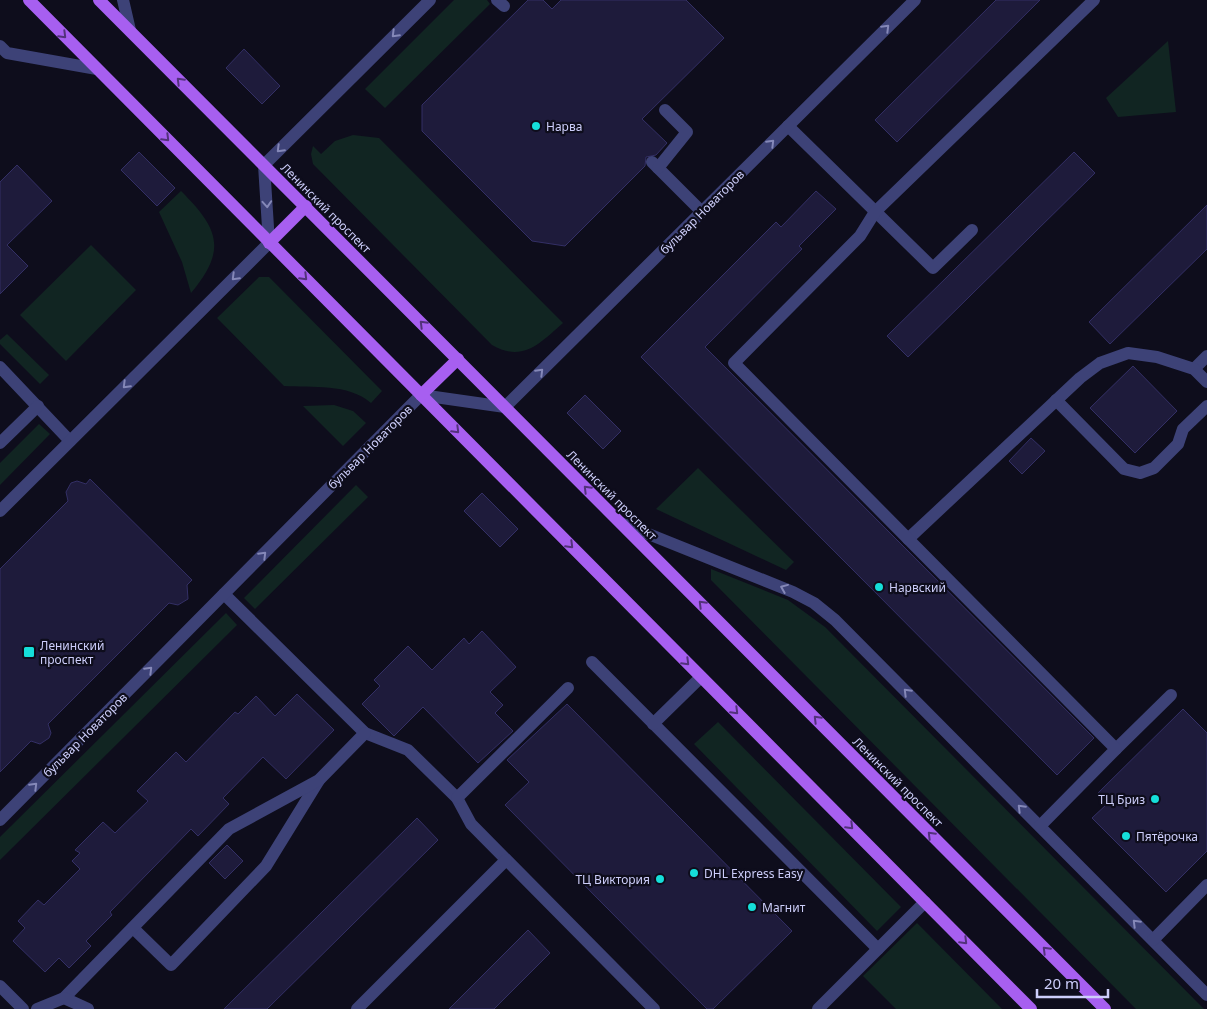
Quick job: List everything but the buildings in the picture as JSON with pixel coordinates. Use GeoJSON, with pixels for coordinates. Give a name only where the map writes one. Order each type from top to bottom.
{"type":"FeatureCollection","features":[{"type":"Feature","properties":{"kind":"main road"},"geometry":{"type":"LineString","coordinates":[[28,0],[1031,1009]]}},
{"type":"Feature","properties":{"kind":"main road","name":"Ленинский проспект"},"geometry":{"type":"LineString","coordinates":[[99,0],[1105,1009]]}},
{"type":"Feature","properties":{"kind":"main road"},"geometry":{"type":"LineString","coordinates":[[270,243],[306,206]]}},
{"type":"Feature","properties":{"kind":"main road"},"geometry":{"type":"LineString","coordinates":[[421,395],[458,359]]}},
{"type":"Feature","properties":{"kind":"street"},"geometry":{"type":"LineString","coordinates":[[123,0],[130,30]]}},
{"type":"Feature","properties":{"kind":"street"},"geometry":{"type":"LineString","coordinates":[[0,511],[270,243],[264,165],[430,0]]}},
{"type":"Feature","properties":{"kind":"street","name":"бульвар Новаторов"},"geometry":{"type":"LineString","coordinates":[[0,820],[421,395],[505,407],[915,0]]}},
{"type":"Feature","properties":{"kind":"street"},"geometry":{"type":"LineString","coordinates":[[1094,0],[875,212],[860,236],[734,363],[1116,749]]}},
{"type":"Feature","properties":{"kind":"street"},"geometry":{"type":"LineString","coordinates":[[4,49],[97,69]]}},
{"type":"Feature","properties":{"kind":"street"},"geometry":{"type":"LineString","coordinates":[[666,110],[687,132],[655,165],[702,212]]}},
{"type":"Feature","properties":{"kind":"street"},"geometry":{"type":"LineString","coordinates":[[788,126],[933,268],[972,230]]}},
{"type":"Feature","properties":{"kind":"street"},"geometry":{"type":"LineString","coordinates":[[908,539],[1056,400],[1100,362],[1128,352],[1157,357],[1194,369],[1207,382]]}},
{"type":"Feature","properties":{"kind":"street"},"geometry":{"type":"LineString","coordinates":[[1194,369],[1207,356]]}},
{"type":"Feature","properties":{"kind":"street"},"geometry":{"type":"LineString","coordinates":[[0,367],[70,441]]}},
{"type":"Feature","properties":{"kind":"street"},"geometry":{"type":"LineString","coordinates":[[1056,400],[1124,469],[1140,474],[1154,468],[1178,444],[1183,429],[1207,406]]}},
{"type":"Feature","properties":{"kind":"street"},"geometry":{"type":"LineString","coordinates":[[0,443],[38,406]]}},
{"type":"Feature","properties":{"kind":"street"},"geometry":{"type":"LineString","coordinates":[[621,523],[794,592],[814,603],[842,627],[1207,995]]}},
{"type":"Feature","properties":{"kind":"street"},"geometry":{"type":"LineString","coordinates":[[224,594],[365,733],[408,750],[457,798],[471,824],[654,1009]]}},
{"type":"Feature","properties":{"kind":"street"},"geometry":{"type":"LineString","coordinates":[[592,662],[878,949]]}},
{"type":"Feature","properties":{"kind":"street"},"geometry":{"type":"LineString","coordinates":[[653,724],[700,676]]}},
{"type":"Feature","properties":{"kind":"street"},"geometry":{"type":"LineString","coordinates":[[457,798],[568,688]]}},
{"type":"Feature","properties":{"kind":"street"},"geometry":{"type":"LineString","coordinates":[[1040,826],[1171,695]]}},
{"type":"Feature","properties":{"kind":"street"},"geometry":{"type":"LineString","coordinates":[[133,928],[171,965],[266,866],[319,780],[365,733]]}},
{"type":"Feature","properties":{"kind":"street"},"geometry":{"type":"LineString","coordinates":[[37,1009],[64,998],[229,829],[319,780]]}},
{"type":"Feature","properties":{"kind":"street"},"geometry":{"type":"LineString","coordinates":[[357,1009],[506,860]]}},
{"type":"Feature","properties":{"kind":"street"},"geometry":{"type":"LineString","coordinates":[[1153,940],[1207,885]]}},
{"type":"Feature","properties":{"kind":"street"},"geometry":{"type":"LineString","coordinates":[[818,1009],[925,902]]}},
{"type":"Feature","properties":{"kind":"street"},"geometry":{"type":"LineString","coordinates":[[0,986],[23,1009]]}},
{"type":"Feature","properties":{"kind":"street"},"geometry":{"type":"LineString","coordinates":[[64,998],[88,1009]]}},
{"type":"Feature","properties":{"kind":"green space"},"geometry":{"type":"Polygon","coordinates":[[[454,0],[487,0],[490,4],[385,108],[365,89],[454,0]]]}},
{"type":"Feature","properties":{"kind":"green space"},"geometry":{"type":"Polygon","coordinates":[[[1168,41],[1176,112],[1118,117],[1106,98],[1168,41]]]}},
{"type":"Feature","properties":{"kind":"green space"},"geometry":{"type":"Polygon","coordinates":[[[353,135],[379,138],[563,323],[539,343],[522,351],[503,350],[492,345],[313,164],[311,154],[313,146],[321,154],[335,141],[353,135]]]}},
{"type":"Feature","properties":{"kind":"green space"},"geometry":{"type":"Polygon","coordinates":[[[181,191],[203,216],[214,239],[214,251],[210,264],[203,278],[191,293],[182,262],[159,212],[181,191]]]}},
{"type":"Feature","properties":{"kind":"green space"},"geometry":{"type":"Polygon","coordinates":[[[91,245],[136,290],[66,361],[20,315],[91,245]]]}},
{"type":"Feature","properties":{"kind":"green space"},"geometry":{"type":"Polygon","coordinates":[[[259,277],[269,277],[382,391],[371,403],[352,392],[341,389],[284,386],[217,318],[259,277]]]}},
{"type":"Feature","properties":{"kind":"green space"},"geometry":{"type":"Polygon","coordinates":[[[7,334],[49,375],[40,384],[0,344],[0,340],[7,334]]]}},
{"type":"Feature","properties":{"kind":"green space"},"geometry":{"type":"Polygon","coordinates":[[[334,405],[353,411],[366,423],[343,446],[303,406],[334,405]]]}},
{"type":"Feature","properties":{"kind":"green space"},"geometry":{"type":"Polygon","coordinates":[[[39,424],[50,434],[0,485],[0,463],[39,424]]]}},
{"type":"Feature","properties":{"kind":"green space"},"geometry":{"type":"Polygon","coordinates":[[[698,468],[794,562],[786,570],[656,509],[698,468]]]}},
{"type":"Feature","properties":{"kind":"green space"},"geometry":{"type":"Polygon","coordinates":[[[356,485],[368,497],[255,609],[244,598],[356,485]]]}},
{"type":"Feature","properties":{"kind":"green space"},"geometry":{"type":"Polygon","coordinates":[[[711,569],[788,600],[825,627],[1204,1009],[1136,1009],[711,580],[711,569]]]}},
{"type":"Feature","properties":{"kind":"green space"},"geometry":{"type":"Polygon","coordinates":[[[226,613],[237,625],[0,860],[0,837],[226,613]]]}},
{"type":"Feature","properties":{"kind":"green space"},"geometry":{"type":"Polygon","coordinates":[[[718,722],[901,907],[877,931],[694,744],[718,722]]]}},
{"type":"Feature","properties":{"kind":"green space"},"geometry":{"type":"Polygon","coordinates":[[[917,923],[1002,1009],[896,1009],[863,976],[917,923]]]}},
{"type":"Feature","properties":{"kind":"place","name":"Нарва"},"geometry":{"type":"Point","coordinates":[536,126]}},
{"type":"Feature","properties":{"kind":"place","name":"Нарвский"},"geometry":{"type":"Point","coordinates":[879,587]}},
{"type":"Feature","properties":{"kind":"place","name":"Ленинский проспект"},"geometry":{"type":"Point","coordinates":[29,652]}},
{"type":"Feature","properties":{"kind":"place","name":"ТЦ Бриз"},"geometry":{"type":"Point","coordinates":[1155,799]}},
{"type":"Feature","properties":{"kind":"place","name":"Пятёрочка"},"geometry":{"type":"Point","coordinates":[1126,836]}},
{"type":"Feature","properties":{"kind":"place","name":"DHL Express Easy"},"geometry":{"type":"Point","coordinates":[694,873]}},
{"type":"Feature","properties":{"kind":"place","name":"ТЦ Виктория"},"geometry":{"type":"Point","coordinates":[660,879]}},
{"type":"Feature","properties":{"kind":"place","name":"Магнит"},"geometry":{"type":"Point","coordinates":[752,907]}}]}
